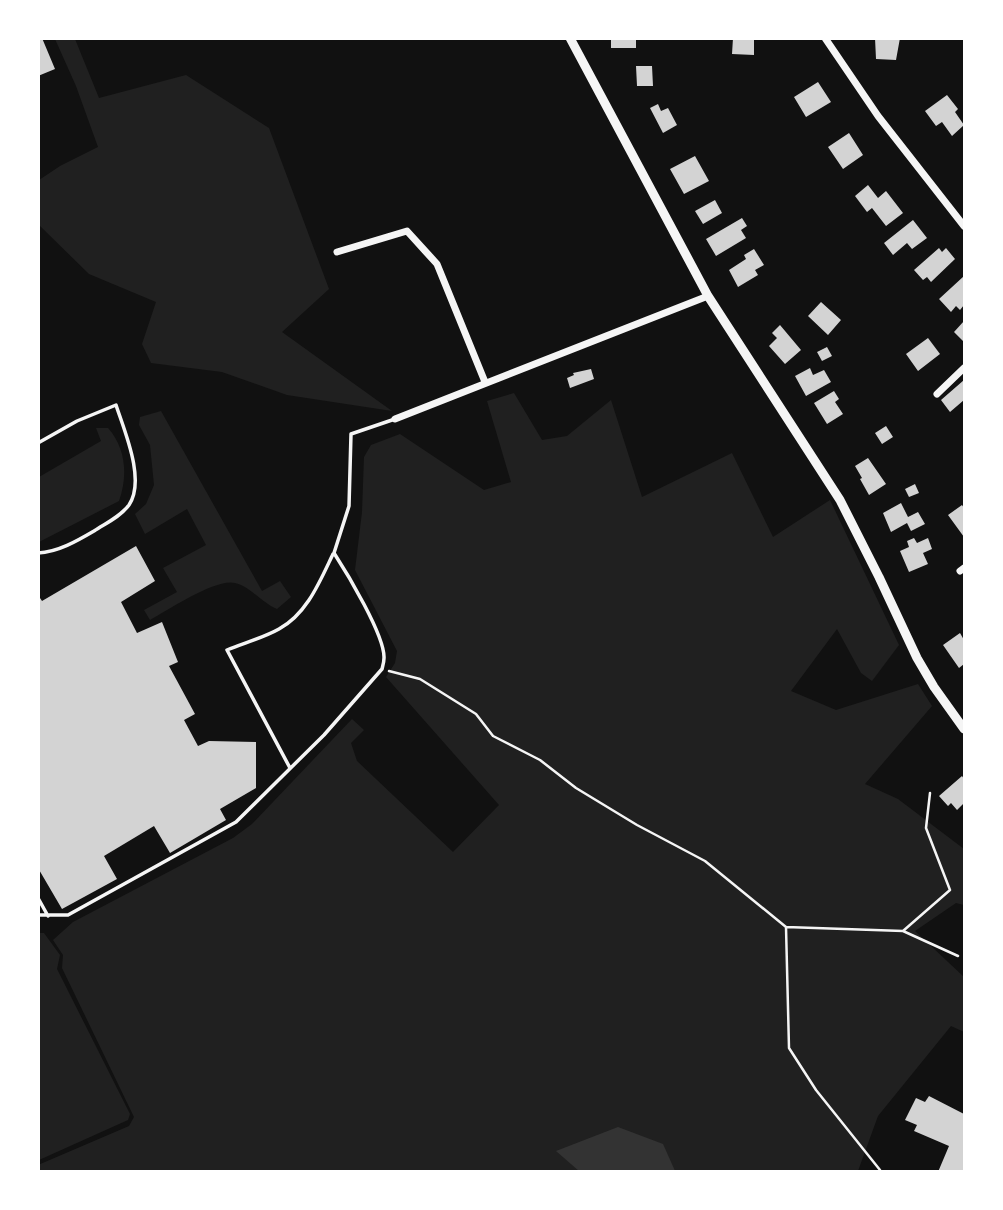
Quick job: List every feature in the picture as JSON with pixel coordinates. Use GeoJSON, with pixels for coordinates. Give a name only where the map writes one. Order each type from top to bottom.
{"type":"FeatureCollection","features":[{"type":"Feature","properties":{"kind":"street"},"geometry":{"type":"LineString","coordinates":[[570,38],[708,296],[840,500],[880,576],[917,658],[964,729]]}},
{"type":"Feature","properties":{"kind":"street"},"geometry":{"type":"LineString","coordinates":[[825,38],[878,116],[964,226]]}},
{"type":"Feature","properties":{"kind":"street"},"geometry":{"type":"LineString","coordinates":[[337,253],[408,231],[437,264],[485,382]]}},
{"type":"Feature","properties":{"kind":"street"},"geometry":{"type":"LineString","coordinates":[[395,419],[708,296]]}},
{"type":"Feature","properties":{"kind":"street"},"geometry":{"type":"LineString","coordinates":[[937,394],[964,368]]}},
{"type":"Feature","properties":{"kind":"lane"},"geometry":{"type":"LineString","coordinates":[[38,443],[77,421],[116,405],[130,448],[134,467],[134,489],[130,503],[119,515],[61,548],[38,553]]}},
{"type":"Feature","properties":{"kind":"lane"},"geometry":{"type":"LineString","coordinates":[[290,768],[227,650],[281,628],[295,617],[317,588],[334,553],[349,506],[351,434],[395,419]]}},
{"type":"Feature","properties":{"kind":"lane"},"geometry":{"type":"LineString","coordinates":[[38,915],[68,915],[236,822],[324,735],[382,669],[384,657],[381,643],[347,573],[334,553]]}},
{"type":"Feature","properties":{"kind":"lane"},"geometry":{"type":"LineString","coordinates":[[38,898],[48,916]]}},
{"type":"Feature","properties":{"kind":"path"},"geometry":{"type":"LineString","coordinates":[[382,669],[420,679],[476,713],[493,736],[540,761],[576,788],[637,825],[705,861],[786,927],[903,931],[958,956]]}},
{"type":"Feature","properties":{"kind":"path"},"geometry":{"type":"LineString","coordinates":[[903,931],[950,890],[926,828],[930,793]]}},
{"type":"Feature","properties":{"kind":"path"},"geometry":{"type":"LineString","coordinates":[[786,927],[789,1048],[816,1090],[880,1170]]}},
{"type":"Feature","properties":{"kind":"shaded area"},"geometry":{"type":"Polygon","coordinates":[[[55,39],[75,39],[99,98],[186,75],[269,128],[329,289],[282,332],[392,411],[287,395],[222,372],[151,363],[142,344],[156,302],[89,274],[39,225],[39,180],[98,147],[76,86],[55,39]]]}},
{"type":"Feature","properties":{"kind":"shaded area"},"geometry":{"type":"Polygon","coordinates":[[[514,393],[542,440],[567,436],[611,400],[642,497],[732,453],[773,537],[830,500],[899,645],[872,681],[861,673],[837,629],[791,691],[836,710],[918,684],[932,706],[865,784],[898,799],[964,849],[964,905],[956,903],[915,931],[964,977],[964,1032],[951,1026],[878,1116],[858,1171],[39,1172],[38,1165],[129,1126],[134,1117],[62,968],[63,955],[53,940],[73,922],[233,838],[252,824],[352,719],[364,730],[351,743],[357,761],[453,852],[499,805],[386,677],[395,663],[397,651],[355,570],[362,512],[364,457],[371,445],[400,434],[484,490],[511,482],[487,401],[514,393]]]}},
{"type":"Feature","properties":{"kind":"shaded area"},"geometry":{"type":"Polygon","coordinates":[[[161,411],[262,591],[280,581],[291,597],[277,609],[246,587],[227,583],[192,596],[150,620],[144,610],[177,592],[163,568],[206,545],[187,509],[145,534],[135,514],[146,504],[154,485],[150,445],[139,425],[140,417],[161,411]]]}},
{"type":"Feature","properties":{"kind":"shaded area"},"geometry":{"type":"Polygon","coordinates":[[[96,428],[108,428],[122,453],[124,482],[119,501],[39,542],[39,477],[101,441],[96,428]]]}},
{"type":"Feature","properties":{"kind":"shaded area"},"geometry":{"type":"Polygon","coordinates":[[[38,933],[44,933],[60,955],[57,969],[130,1114],[128,1120],[39,1160],[38,933]]]}},
{"type":"Feature","properties":{"kind":"shaded area"},"geometry":{"type":"Polygon","coordinates":[[[618,1127],[663,1144],[675,1171],[579,1171],[556,1151],[618,1127]]]}},
{"type":"Feature","properties":{"kind":"building"},"geometry":{"type":"Polygon","coordinates":[[[38,38],[42,38],[55,69],[38,76],[38,38]]]}},
{"type":"Feature","properties":{"kind":"building"},"geometry":{"type":"Polygon","coordinates":[[[611,38],[636,38],[636,48],[611,48],[611,38]]]}},
{"type":"Feature","properties":{"kind":"building"},"geometry":{"type":"Polygon","coordinates":[[[733,38],[754,38],[754,55],[732,54],[733,38]]]}},
{"type":"Feature","properties":{"kind":"building"},"geometry":{"type":"Polygon","coordinates":[[[875,38],[900,38],[896,60],[876,59],[875,38]]]}},
{"type":"Feature","properties":{"kind":"building"},"geometry":{"type":"Polygon","coordinates":[[[636,66],[652,66],[653,86],[637,86],[636,66]]]}},
{"type":"Feature","properties":{"kind":"building"},"geometry":{"type":"Polygon","coordinates":[[[818,82],[831,102],[806,117],[794,97],[818,82]]]}},
{"type":"Feature","properties":{"kind":"building"},"geometry":{"type":"Polygon","coordinates":[[[947,95],[958,109],[955,112],[964,125],[952,136],[942,122],[936,126],[925,111],[947,95]]]}},
{"type":"Feature","properties":{"kind":"building"},"geometry":{"type":"Polygon","coordinates":[[[658,104],[661,111],[668,108],[677,125],[663,133],[650,108],[658,104]]]}},
{"type":"Feature","properties":{"kind":"building"},"geometry":{"type":"Polygon","coordinates":[[[849,133],[863,155],[843,169],[828,147],[849,133]]]}},
{"type":"Feature","properties":{"kind":"building"},"geometry":{"type":"Polygon","coordinates":[[[695,156],[709,181],[684,194],[670,169],[695,156]]]}},
{"type":"Feature","properties":{"kind":"building"},"geometry":{"type":"Polygon","coordinates":[[[868,185],[878,198],[886,191],[903,213],[886,226],[872,208],[867,212],[855,196],[868,185]]]}},
{"type":"Feature","properties":{"kind":"building"},"geometry":{"type":"Polygon","coordinates":[[[715,200],[722,213],[703,224],[695,211],[715,200]]]}},
{"type":"Feature","properties":{"kind":"building"},"geometry":{"type":"Polygon","coordinates":[[[742,218],[747,226],[741,230],[746,238],[716,256],[706,239],[742,218]]]}},
{"type":"Feature","properties":{"kind":"building"},"geometry":{"type":"Polygon","coordinates":[[[913,220],[927,238],[912,249],[907,243],[893,255],[884,243],[913,220]]]}},
{"type":"Feature","properties":{"kind":"building"},"geometry":{"type":"Polygon","coordinates":[[[939,248],[942,252],[946,248],[955,259],[931,282],[927,277],[923,280],[914,270],[939,248]]]}},
{"type":"Feature","properties":{"kind":"building"},"geometry":{"type":"Polygon","coordinates":[[[754,249],[764,265],[755,270],[758,275],[738,287],[729,270],[746,259],[744,255],[754,249]]]}},
{"type":"Feature","properties":{"kind":"building"},"geometry":{"type":"Polygon","coordinates":[[[964,276],[964,305],[960,310],[956,306],[951,312],[939,299],[964,276]]]}},
{"type":"Feature","properties":{"kind":"building"},"geometry":{"type":"Polygon","coordinates":[[[821,302],[841,320],[828,335],[808,316],[821,302]]]}},
{"type":"Feature","properties":{"kind":"building"},"geometry":{"type":"Polygon","coordinates":[[[964,321],[964,342],[954,332],[964,321]]]}},
{"type":"Feature","properties":{"kind":"building"},"geometry":{"type":"Polygon","coordinates":[[[780,325],[801,350],[785,364],[769,346],[777,338],[772,333],[780,325]]]}},
{"type":"Feature","properties":{"kind":"building"},"geometry":{"type":"Polygon","coordinates":[[[928,338],[940,354],[918,371],[906,354],[928,338]]]}},
{"type":"Feature","properties":{"kind":"building"},"geometry":{"type":"Polygon","coordinates":[[[827,347],[832,356],[822,361],[817,352],[827,347]]]}},
{"type":"Feature","properties":{"kind":"building"},"geometry":{"type":"Polygon","coordinates":[[[810,368],[813,375],[824,370],[831,382],[806,396],[795,376],[810,368]]]}},
{"type":"Feature","properties":{"kind":"building"},"geometry":{"type":"Polygon","coordinates":[[[591,369],[594,379],[570,388],[567,378],[574,375],[573,373],[591,369]]]}},
{"type":"Feature","properties":{"kind":"building"},"geometry":{"type":"Polygon","coordinates":[[[964,380],[964,400],[950,412],[941,400],[964,380]]]}},
{"type":"Feature","properties":{"kind":"building"},"geometry":{"type":"Polygon","coordinates":[[[834,391],[839,399],[835,402],[843,414],[827,424],[814,403],[834,391]]]}},
{"type":"Feature","properties":{"kind":"building"},"geometry":{"type":"Polygon","coordinates":[[[886,426],[893,437],[882,444],[875,433],[886,426]]]}},
{"type":"Feature","properties":{"kind":"building"},"geometry":{"type":"Polygon","coordinates":[[[868,458],[886,484],[869,495],[855,466],[868,458]]]}},
{"type":"Feature","properties":{"kind":"building"},"geometry":{"type":"Polygon","coordinates":[[[915,484],[919,493],[909,497],[905,489],[915,484]]]}},
{"type":"Feature","properties":{"kind":"building"},"geometry":{"type":"Polygon","coordinates":[[[901,503],[908,517],[918,512],[925,524],[911,531],[907,523],[891,532],[883,513],[901,503]]]}},
{"type":"Feature","properties":{"kind":"building"},"geometry":{"type":"Polygon","coordinates":[[[962,505],[964,508],[964,537],[948,515],[962,505]]]}},
{"type":"Feature","properties":{"kind":"building"},"geometry":{"type":"Polygon","coordinates":[[[914,538],[917,543],[928,538],[932,549],[923,553],[928,564],[909,572],[900,551],[909,547],[907,541],[914,538]]]}},
{"type":"Feature","properties":{"kind":"building"},"geometry":{"type":"Polygon","coordinates":[[[136,546],[155,581],[121,602],[137,633],[162,622],[178,662],[169,666],[195,714],[184,720],[198,746],[209,741],[256,742],[256,788],[220,809],[226,820],[170,853],[154,826],[104,856],[117,879],[62,909],[38,868],[38,595],[42,601],[136,546]]]}},
{"type":"Feature","properties":{"kind":"building"},"geometry":{"type":"Polygon","coordinates":[[[960,633],[964,640],[964,664],[959,668],[943,645],[960,633]]]}},
{"type":"Feature","properties":{"kind":"building"},"geometry":{"type":"Polygon","coordinates":[[[962,776],[964,803],[957,810],[951,803],[948,806],[939,796],[962,776]]]}},
{"type":"Feature","properties":{"kind":"building"},"geometry":{"type":"Polygon","coordinates":[[[929,1096],[964,1114],[964,1172],[938,1172],[949,1146],[914,1131],[917,1125],[905,1120],[916,1098],[925,1102],[929,1096]]]}}]}
